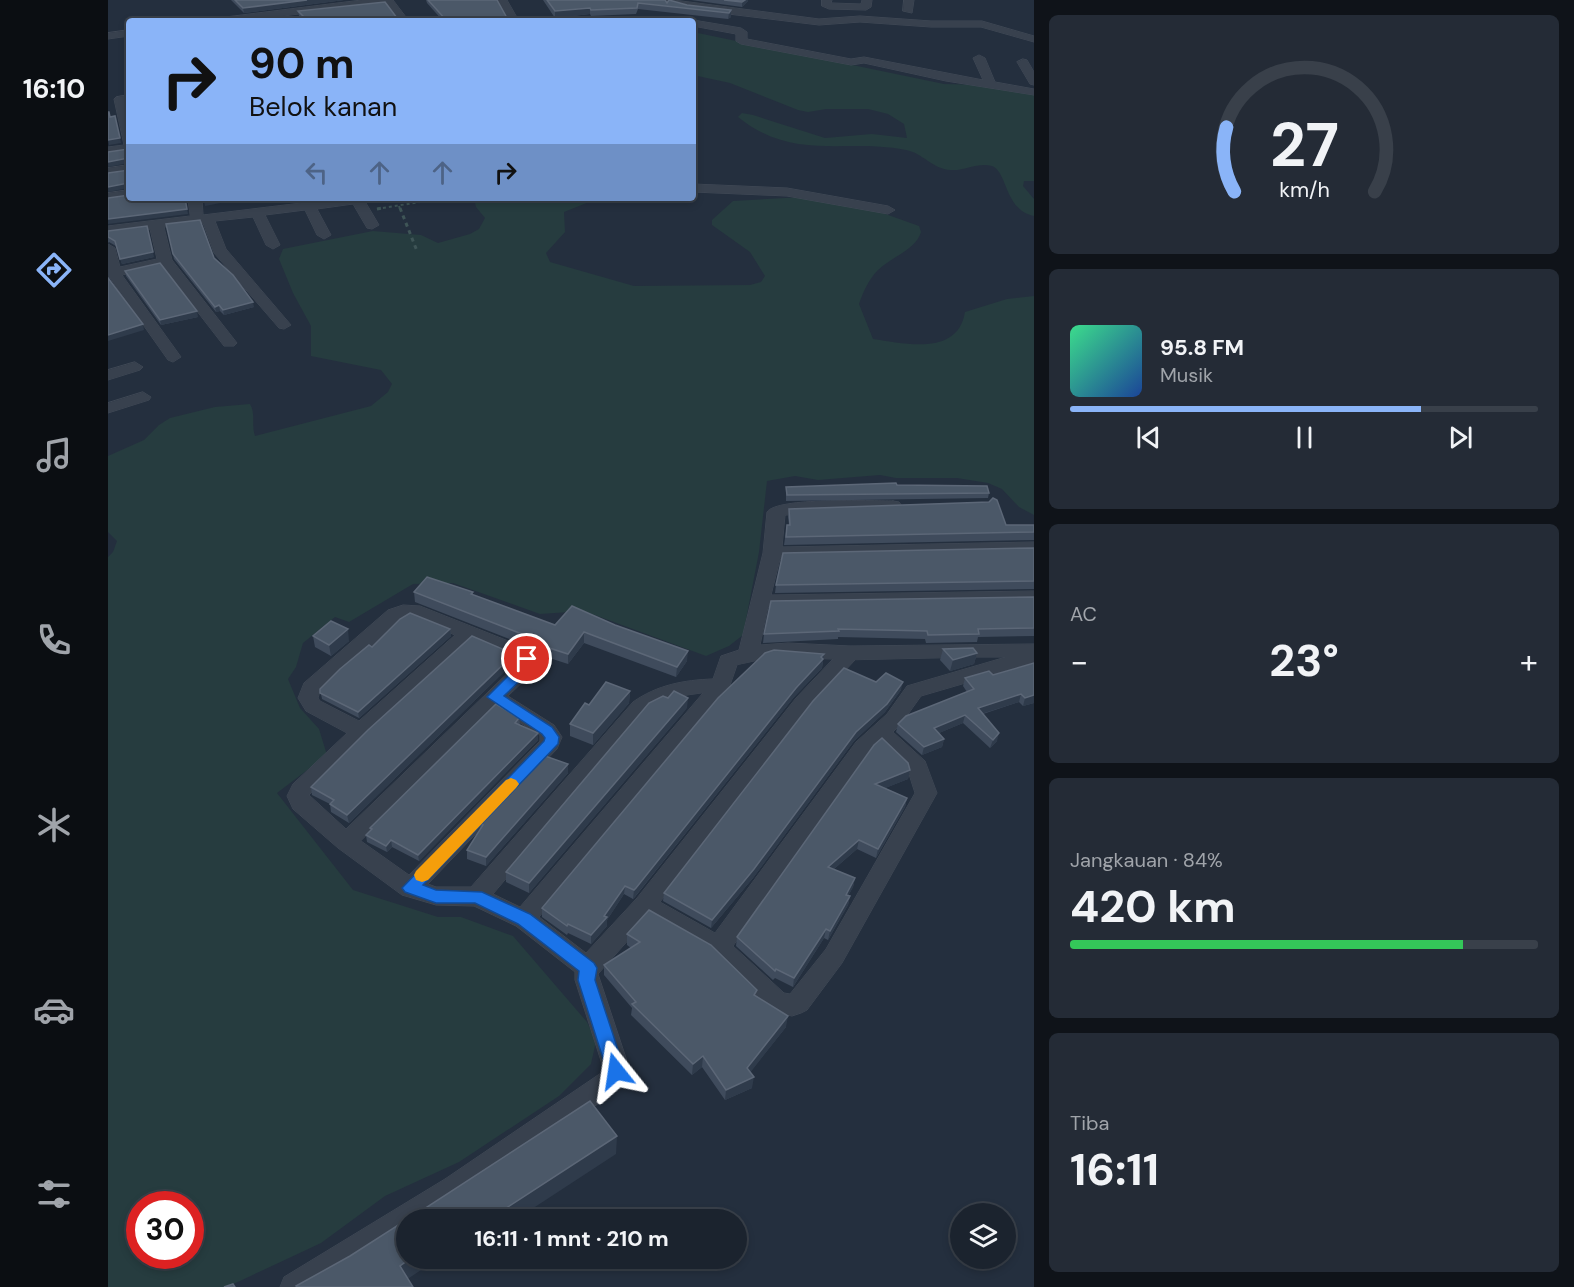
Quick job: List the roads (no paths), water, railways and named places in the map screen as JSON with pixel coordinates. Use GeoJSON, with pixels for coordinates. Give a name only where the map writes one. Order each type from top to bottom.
{"type":"FeatureCollection","features":[{"type":"Feature","properties":{"kind":"street"},"geometry":{"type":"LineString","coordinates":[[245,18],[320,3],[387,0],[402,18]]}},
{"type":"Feature","properties":{"kind":"street"},"geometry":{"type":"LineString","coordinates":[[502,0],[512,18]]}},
{"type":"Feature","properties":{"kind":"street"},"geometry":{"type":"LineString","coordinates":[[661,0],[687,6],[819,22],[860,19],[931,24],[982,24],[1034,39]]}},
{"type":"Feature","properties":{"kind":"street"},"geometry":{"type":"LineString","coordinates":[[827,0],[826,4],[829,6],[858,9],[866,8],[867,0]]}},
{"type":"Feature","properties":{"kind":"street"},"geometry":{"type":"LineString","coordinates":[[256,3],[268,14]]}},
{"type":"Feature","properties":{"kind":"street"},"geometry":{"type":"LineString","coordinates":[[687,6],[688,18]]}},
{"type":"Feature","properties":{"kind":"street"},"geometry":{"type":"LineString","coordinates":[[696,23],[737,30],[742,32],[741,41],[758,46],[851,62],[864,60],[953,80],[1034,92]]}},
{"type":"Feature","properties":{"kind":"street"},"geometry":{"type":"LineString","coordinates":[[108,36],[126,33]]}},
{"type":"Feature","properties":{"kind":"street"},"geometry":{"type":"LineString","coordinates":[[979,58],[991,85]]}},
{"type":"Feature","properties":{"kind":"street"},"geometry":{"type":"LineString","coordinates":[[1023,62],[1034,82]]}},
{"type":"Feature","properties":{"kind":"street"},"geometry":{"type":"LineString","coordinates":[[126,98],[120,99],[121,131],[126,140]]}},
{"type":"Feature","properties":{"kind":"street"},"geometry":{"type":"LineString","coordinates":[[108,114],[121,112]]}},
{"type":"Feature","properties":{"kind":"street"},"geometry":{"type":"LineString","coordinates":[[108,151],[126,147]]}},
{"type":"Feature","properties":{"kind":"street"},"geometry":{"type":"LineString","coordinates":[[108,172],[126,169]]}},
{"type":"Feature","properties":{"kind":"street"},"geometry":{"type":"LineString","coordinates":[[696,188],[787,192],[888,210]]}},
{"type":"Feature","properties":{"kind":"street"},"geometry":{"type":"LineString","coordinates":[[108,197],[126,194]]}},
{"type":"Feature","properties":{"kind":"street"},"geometry":{"type":"LineString","coordinates":[[309,201],[324,234]]}},
{"type":"Feature","properties":{"kind":"street"},"geometry":{"type":"LineString","coordinates":[[108,223],[255,205],[309,201],[359,203],[372,225]]}},
{"type":"Feature","properties":{"kind":"street"},"geometry":{"type":"LineString","coordinates":[[255,205],[273,244]]}},
{"type":"Feature","properties":{"kind":"street"},"geometry":{"type":"LineString","coordinates":[[108,230],[156,224],[200,212]]}},
{"type":"Feature","properties":{"kind":"street"},"geometry":{"type":"LineString","coordinates":[[200,212],[219,250],[284,325]]}},
{"type":"Feature","properties":{"kind":"street"},"geometry":{"type":"LineString","coordinates":[[156,224],[165,261],[230,343]]}},
{"type":"Feature","properties":{"kind":"street"},"geometry":{"type":"LineString","coordinates":[[108,248],[111,274],[173,357]]}},
{"type":"Feature","properties":{"kind":"street"},"geometry":{"type":"LineString","coordinates":[[111,274],[165,261]]}},
{"type":"Feature","properties":{"kind":"street"},"geometry":{"type":"LineString","coordinates":[[109,365],[135,367]]}},
{"type":"Feature","properties":{"kind":"street"},"geometry":{"type":"LineString","coordinates":[[108,408],[143,397]]}},
{"type":"Feature","properties":{"kind":"street"},"geometry":{"type":"LineString","coordinates":[[748,652],[772,553],[776,512],[779,510],[912,506]]}},
{"type":"Feature","properties":{"kind":"street"},"geometry":{"type":"LineString","coordinates":[[772,553],[1034,549]]}},
{"type":"Feature","properties":{"kind":"street"},"geometry":{"type":"LineString","coordinates":[[762,601],[1034,597]]}},
{"type":"Feature","properties":{"kind":"street"},"geometry":{"type":"LineString","coordinates":[[346,842],[526,667],[527,659],[519,653],[470,632],[413,610],[403,610],[311,688],[308,698],[313,706],[361,731]]}},
{"type":"Feature","properties":{"kind":"street"},"geometry":{"type":"LineString","coordinates":[[470,632],[361,731],[301,790],[298,796],[301,803],[346,842],[410,888],[436,896],[477,897],[524,919],[588,968]]}},
{"type":"Feature","properties":{"kind":"street"},"geometry":{"type":"LineString","coordinates":[[524,919],[721,686],[728,661],[748,652],[768,650],[850,654],[976,650],[1034,653]]}},
{"type":"Feature","properties":{"kind":"street"},"geometry":{"type":"LineString","coordinates":[[719,947],[863,747],[894,719],[914,691],[1034,653]]}},
{"type":"Feature","properties":{"kind":"street"},"geometry":{"type":"LineString","coordinates":[[294,1287],[455,1188],[613,1079],[615,1064],[587,980],[588,968],[645,905],[803,703],[850,654]]}},
{"type":"Feature","properties":{"kind":"street"},"geometry":{"type":"LineString","coordinates":[[477,897],[640,706],[684,686],[721,686]]}},
{"type":"Feature","properties":{"kind":"street"},"geometry":{"type":"LineString","coordinates":[[410,888],[550,744],[552,737],[547,730],[494,697]]}},
{"type":"Feature","properties":{"kind":"street"},"geometry":{"type":"LineString","coordinates":[[645,905],[719,947],[778,1003],[786,1005],[798,1002],[834,956],[926,793],[917,767],[880,732]]}}]}
